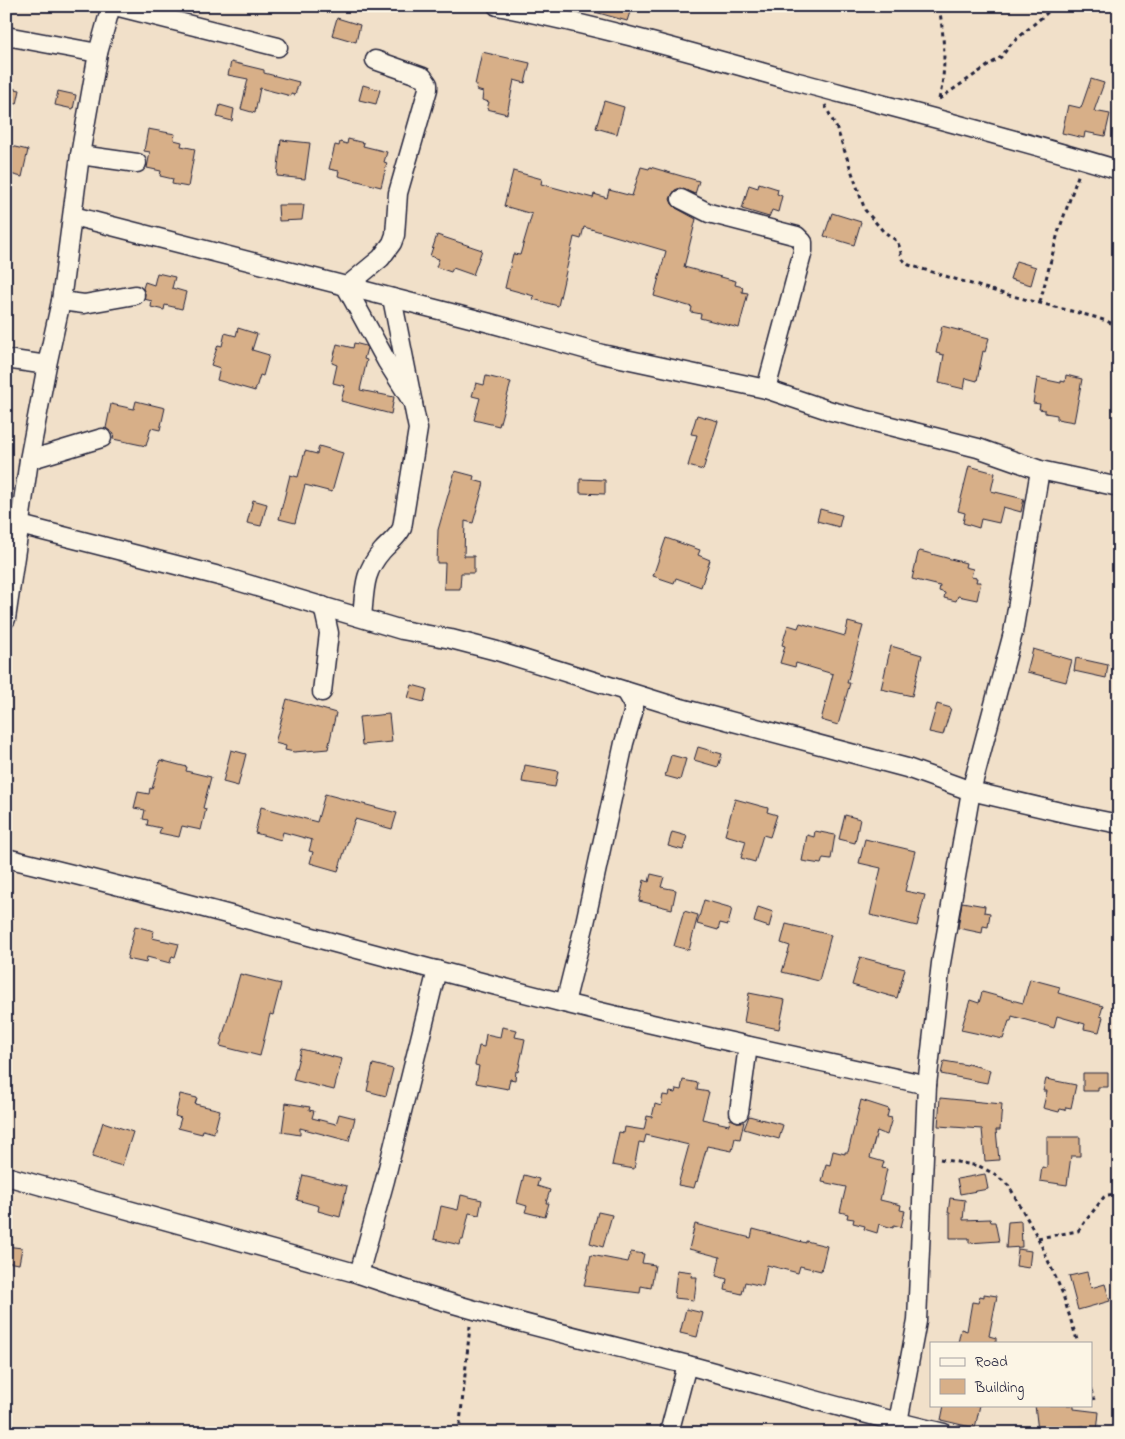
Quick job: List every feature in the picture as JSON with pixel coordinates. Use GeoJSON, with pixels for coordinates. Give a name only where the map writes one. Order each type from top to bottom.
{"type":"FeatureCollection","features":[{"type":"Feature","properties":{"kind":"street"},"geometry":{"type":"LineString","coordinates":[[6,619],[29,460],[60,301],[80,155],[98,53],[110,6]]}},
{"type":"Feature","properties":{"kind":"street"},"geometry":{"type":"LineString","coordinates":[[115,6],[278,47]]}},
{"type":"Feature","properties":{"kind":"street"},"geometry":{"type":"LineString","coordinates":[[497,6],[628,36],[926,115],[1119,170]]}},
{"type":"Feature","properties":{"kind":"street"},"geometry":{"type":"LineString","coordinates":[[6,36],[98,53]]}},
{"type":"Feature","properties":{"kind":"street"},"geometry":{"type":"LineString","coordinates":[[346,287],[381,258],[392,243],[398,193],[428,89],[428,84],[424,77],[375,60]]}},
{"type":"Feature","properties":{"kind":"street"},"geometry":{"type":"LineString","coordinates":[[80,155],[137,163]]}},
{"type":"Feature","properties":{"kind":"street"},"geometry":{"type":"LineString","coordinates":[[681,199],[709,212],[797,236],[802,242],[803,251],[797,280],[766,390]]}},
{"type":"Feature","properties":{"kind":"street"},"geometry":{"type":"LineString","coordinates":[[73,216],[602,354],[766,390],[831,411],[978,448],[1040,470],[1119,487]]}},
{"type":"Feature","properties":{"kind":"street"},"geometry":{"type":"LineString","coordinates":[[346,287],[387,362],[413,403]]}},
{"type":"Feature","properties":{"kind":"street"},"geometry":{"type":"LineString","coordinates":[[60,301],[84,304],[135,295]]}},
{"type":"Feature","properties":{"kind":"street"},"geometry":{"type":"LineString","coordinates":[[362,617],[367,572],[379,554],[398,536],[402,528],[418,429],[392,298]]}},
{"type":"Feature","properties":{"kind":"street"},"geometry":{"type":"LineString","coordinates":[[6,360],[46,365]]}},
{"type":"Feature","properties":{"kind":"street"},"geometry":{"type":"LineString","coordinates":[[29,460],[102,438]]}},
{"type":"Feature","properties":{"kind":"street"},"geometry":{"type":"LineString","coordinates":[[897,1428],[917,1321],[927,1085],[941,963],[971,791],[1013,633],[1040,470]]}},
{"type":"Feature","properties":{"kind":"street"},"geometry":{"type":"LineString","coordinates":[[20,525],[227,578],[402,630],[497,651],[751,728],[907,768],[971,791],[1119,824]]}},
{"type":"Feature","properties":{"kind":"street"},"geometry":{"type":"LineString","coordinates":[[322,692],[329,633],[323,606]]}},
{"type":"Feature","properties":{"kind":"street"},"geometry":{"type":"LineString","coordinates":[[565,1003],[624,743],[633,713],[633,705],[625,691]]}},
{"type":"Feature","properties":{"kind":"street"},"geometry":{"type":"LineString","coordinates":[[1102,820],[1119,808]]}},
{"type":"Feature","properties":{"kind":"street"},"geometry":{"type":"LineString","coordinates":[[6,858],[97,879],[565,1003],[748,1046],[927,1085]]}},
{"type":"Feature","properties":{"kind":"street"},"geometry":{"type":"LineString","coordinates":[[359,1274],[385,1180],[437,970]]}},
{"type":"Feature","properties":{"kind":"street"},"geometry":{"type":"LineString","coordinates":[[739,1112],[748,1046]]}},
{"type":"Feature","properties":{"kind":"street"},"geometry":{"type":"LineString","coordinates":[[6,1176],[359,1274],[472,1310],[687,1365],[897,1428],[944,1433]]}},
{"type":"Feature","properties":{"kind":"street"},"geometry":{"type":"LineString","coordinates":[[669,1433],[687,1365]]}},
{"type":"Feature","properties":{"kind":"path"},"geometry":{"type":"LineString","coordinates":[[939,6],[944,38],[939,98]]}},
{"type":"Feature","properties":{"kind":"path"},"geometry":{"type":"LineString","coordinates":[[926,115],[939,98],[1001,57],[1012,44],[1054,6]]}},
{"type":"Feature","properties":{"kind":"path"},"geometry":{"type":"LineString","coordinates":[[816,86],[837,129],[865,210],[883,231],[897,241],[902,259],[909,265],[1001,293],[1098,318],[1119,326]]}},
{"type":"Feature","properties":{"kind":"path"},"geometry":{"type":"LineString","coordinates":[[1040,302],[1058,233],[1084,160]]}},
{"type":"Feature","properties":{"kind":"path"},"geometry":{"type":"LineString","coordinates":[[925,1156],[979,1166],[996,1175],[1009,1186],[1038,1238],[1062,1292],[1078,1342]]}},
{"type":"Feature","properties":{"kind":"path"},"geometry":{"type":"LineString","coordinates":[[1038,1238],[1078,1231],[1104,1197],[1110,1194],[1119,1194]]}},
{"type":"Feature","properties":{"kind":"path"},"geometry":{"type":"LineString","coordinates":[[459,1433],[472,1310]]}},
{"type":"Feature","properties":{"kind":"path"},"geometry":{"type":"LineString","coordinates":[[1092,1393],[1094,1400]]}},
{"type":"Feature","properties":{"kind":"building"},"geometry":{"type":"Polygon","coordinates":[[[589,6],[632,6],[627,21],[588,10],[589,6]]]}},
{"type":"Feature","properties":{"kind":"building"},"geometry":{"type":"Polygon","coordinates":[[[337,18],[360,25],[356,42],[332,35],[337,18]]]}},
{"type":"Feature","properties":{"kind":"building"},"geometry":{"type":"Polygon","coordinates":[[[482,52],[530,63],[525,83],[514,80],[507,114],[487,109],[489,102],[482,100],[483,92],[476,90],[477,85],[475,85],[482,52]]]}},
{"type":"Feature","properties":{"kind":"building"},"geometry":{"type":"Polygon","coordinates":[[[231,62],[264,70],[264,73],[299,82],[295,95],[291,94],[291,96],[260,88],[255,113],[241,109],[248,79],[228,75],[231,62]]]}},
{"type":"Feature","properties":{"kind":"building"},"geometry":{"type":"Polygon","coordinates":[[[1091,79],[1104,83],[1094,111],[1110,114],[1105,136],[1085,132],[1084,138],[1062,133],[1068,105],[1081,108],[1091,79]]]}},
{"type":"Feature","properties":{"kind":"building"},"geometry":{"type":"Polygon","coordinates":[[[363,85],[380,90],[376,104],[359,100],[363,85]]]}},
{"type":"Feature","properties":{"kind":"building"},"geometry":{"type":"Polygon","coordinates":[[[6,87],[20,90],[17,104],[6,102],[6,87]]]}},
{"type":"Feature","properties":{"kind":"building"},"geometry":{"type":"Polygon","coordinates":[[[58,91],[76,95],[73,109],[55,105],[58,91]]]}},
{"type":"Feature","properties":{"kind":"building"},"geometry":{"type":"Polygon","coordinates":[[[604,101],[624,107],[617,134],[596,128],[604,101]]]}},
{"type":"Feature","properties":{"kind":"building"},"geometry":{"type":"Polygon","coordinates":[[[220,105],[234,109],[232,121],[217,117],[220,105]]]}},
{"type":"Feature","properties":{"kind":"building"},"geometry":{"type":"Polygon","coordinates":[[[148,129],[175,134],[174,140],[182,142],[181,146],[195,149],[188,187],[172,184],[173,179],[160,176],[161,171],[147,168],[150,152],[144,151],[148,129]]]}},
{"type":"Feature","properties":{"kind":"building"},"geometry":{"type":"Polygon","coordinates":[[[348,139],[364,143],[363,146],[387,152],[384,162],[387,163],[381,187],[338,176],[339,171],[329,169],[335,145],[339,146],[340,142],[347,144],[348,139]]]}},
{"type":"Feature","properties":{"kind":"building"},"geometry":{"type":"Polygon","coordinates":[[[281,140],[310,143],[305,179],[277,176],[281,140]]]}},
{"type":"Feature","properties":{"kind":"building"},"geometry":{"type":"Polygon","coordinates":[[[6,145],[28,150],[22,177],[6,173],[6,145]]]}},
{"type":"Feature","properties":{"kind":"building"},"geometry":{"type":"Polygon","coordinates":[[[641,167],[649,169],[650,167],[699,181],[695,194],[680,188],[675,190],[670,199],[676,208],[696,219],[684,267],[736,281],[735,285],[743,287],[742,292],[748,293],[739,328],[700,318],[701,314],[691,312],[692,307],[654,296],[666,251],[584,227],[581,239],[574,237],[558,306],[533,299],[534,296],[505,288],[513,254],[520,255],[532,214],[504,206],[513,171],[542,179],[541,184],[593,198],[594,194],[607,198],[609,190],[632,196],[641,167]]]}},
{"type":"Feature","properties":{"kind":"building"},"geometry":{"type":"Polygon","coordinates":[[[759,183],[778,189],[777,194],[782,196],[778,212],[772,210],[769,217],[742,209],[749,185],[758,188],[759,183]]]}},
{"type":"Feature","properties":{"kind":"building"},"geometry":{"type":"Polygon","coordinates":[[[278,205],[304,205],[302,220],[279,221],[278,205]]]}},
{"type":"Feature","properties":{"kind":"building"},"geometry":{"type":"Polygon","coordinates":[[[832,213],[861,222],[854,245],[824,236],[832,213]]]}},
{"type":"Feature","properties":{"kind":"building"},"geometry":{"type":"Polygon","coordinates":[[[437,235],[482,250],[473,275],[453,268],[451,272],[436,267],[439,259],[430,256],[437,235]]]}},
{"type":"Feature","properties":{"kind":"building"},"geometry":{"type":"Polygon","coordinates":[[[1016,261],[1036,267],[1031,285],[1010,279],[1016,261]]]}},
{"type":"Feature","properties":{"kind":"building"},"geometry":{"type":"Polygon","coordinates":[[[157,273],[175,277],[172,288],[186,292],[182,309],[165,305],[164,310],[151,307],[152,301],[144,299],[143,288],[145,282],[154,285],[157,273]]]}},
{"type":"Feature","properties":{"kind":"building"},"geometry":{"type":"Polygon","coordinates":[[[942,326],[989,338],[985,352],[983,351],[977,381],[966,378],[964,389],[939,383],[944,355],[936,353],[942,326]]]}},
{"type":"Feature","properties":{"kind":"building"},"geometry":{"type":"Polygon","coordinates":[[[238,328],[257,334],[252,350],[269,355],[263,376],[260,375],[255,391],[217,380],[220,368],[211,365],[218,345],[222,346],[225,333],[236,336],[238,328]]]}},
{"type":"Feature","properties":{"kind":"building"},"geometry":{"type":"Polygon","coordinates":[[[354,343],[366,346],[367,348],[364,359],[367,360],[360,390],[394,397],[391,414],[341,401],[345,386],[333,383],[337,365],[332,363],[337,344],[353,348],[354,343]]]}},
{"type":"Feature","properties":{"kind":"building"},"geometry":{"type":"Polygon","coordinates":[[[1066,375],[1082,379],[1074,422],[1057,419],[1057,415],[1045,413],[1045,410],[1039,409],[1040,404],[1033,403],[1037,378],[1061,383],[1061,381],[1065,382],[1066,375]]]}},
{"type":"Feature","properties":{"kind":"building"},"geometry":{"type":"Polygon","coordinates":[[[486,376],[511,382],[499,426],[474,420],[480,398],[472,396],[476,383],[484,385],[486,376]]]}},
{"type":"Feature","properties":{"kind":"building"},"geometry":{"type":"Polygon","coordinates":[[[136,401],[165,408],[160,430],[151,428],[146,446],[113,439],[114,434],[106,428],[111,404],[134,409],[136,401]]]}},
{"type":"Feature","properties":{"kind":"building"},"geometry":{"type":"Polygon","coordinates":[[[697,415],[718,421],[703,470],[688,466],[697,435],[691,434],[697,415]]]}},
{"type":"Feature","properties":{"kind":"building"},"geometry":{"type":"Polygon","coordinates":[[[319,446],[343,453],[332,492],[305,485],[295,523],[279,519],[290,475],[298,477],[305,451],[317,454],[319,446]]]}},
{"type":"Feature","properties":{"kind":"building"},"geometry":{"type":"Polygon","coordinates":[[[969,466],[995,473],[991,491],[1024,499],[1021,512],[1003,507],[999,523],[981,519],[979,528],[963,523],[965,513],[958,511],[969,466]]]}},
{"type":"Feature","properties":{"kind":"building"},"geometry":{"type":"Polygon","coordinates":[[[455,471],[474,476],[473,480],[484,483],[473,523],[465,521],[464,556],[474,556],[474,573],[461,573],[460,589],[444,589],[445,563],[437,563],[438,530],[455,471]]]}},
{"type":"Feature","properties":{"kind":"building"},"geometry":{"type":"Polygon","coordinates":[[[580,479],[605,480],[605,494],[580,493],[580,479]]]}},
{"type":"Feature","properties":{"kind":"building"},"geometry":{"type":"Polygon","coordinates":[[[253,500],[267,504],[261,526],[247,523],[253,500]]]}},
{"type":"Feature","properties":{"kind":"building"},"geometry":{"type":"Polygon","coordinates":[[[820,509],[842,515],[839,527],[817,521],[820,509]]]}},
{"type":"Feature","properties":{"kind":"building"},"geometry":{"type":"Polygon","coordinates":[[[666,538],[700,550],[698,555],[710,560],[701,587],[676,578],[674,583],[653,576],[666,538]]]}},
{"type":"Feature","properties":{"kind":"building"},"geometry":{"type":"Polygon","coordinates":[[[920,551],[966,563],[965,567],[973,569],[971,577],[977,578],[976,582],[981,582],[977,600],[958,596],[956,601],[944,598],[945,593],[939,591],[940,586],[912,579],[920,551]]]}},
{"type":"Feature","properties":{"kind":"building"},"geometry":{"type":"Polygon","coordinates":[[[848,622],[863,626],[847,683],[850,683],[838,725],[821,720],[833,674],[796,663],[795,667],[780,663],[785,646],[782,645],[788,625],[798,628],[800,623],[845,636],[848,622]]]}},
{"type":"Feature","properties":{"kind":"building"},"geometry":{"type":"Polygon","coordinates":[[[891,646],[922,655],[912,696],[881,689],[891,646]]]}},
{"type":"Feature","properties":{"kind":"building"},"geometry":{"type":"Polygon","coordinates":[[[1033,649],[1072,660],[1066,682],[1027,672],[1033,649]]]}},
{"type":"Feature","properties":{"kind":"building"},"geometry":{"type":"Polygon","coordinates":[[[1076,658],[1108,665],[1106,678],[1074,671],[1076,658]]]}},
{"type":"Feature","properties":{"kind":"building"},"geometry":{"type":"Polygon","coordinates":[[[412,685],[427,689],[424,702],[408,698],[412,685]]]}},
{"type":"Feature","properties":{"kind":"building"},"geometry":{"type":"Polygon","coordinates":[[[287,699],[336,713],[328,749],[294,752],[285,750],[286,746],[275,743],[287,699]]]}},
{"type":"Feature","properties":{"kind":"building"},"geometry":{"type":"Polygon","coordinates":[[[937,704],[951,708],[943,735],[929,732],[937,704]]]}},
{"type":"Feature","properties":{"kind":"building"},"geometry":{"type":"Polygon","coordinates":[[[389,714],[392,742],[362,745],[359,717],[389,714]]]}},
{"type":"Feature","properties":{"kind":"building"},"geometry":{"type":"Polygon","coordinates":[[[698,747],[722,754],[718,767],[694,760],[698,747]]]}},
{"type":"Feature","properties":{"kind":"building"},"geometry":{"type":"Polygon","coordinates":[[[231,750],[246,754],[238,786],[223,782],[231,750]]]}},
{"type":"Feature","properties":{"kind":"building"},"geometry":{"type":"Polygon","coordinates":[[[671,755],[686,759],[680,780],[665,776],[671,755]]]}},
{"type":"Feature","properties":{"kind":"building"},"geometry":{"type":"Polygon","coordinates":[[[160,760],[187,767],[186,771],[211,777],[203,808],[206,809],[201,830],[182,826],[179,837],[159,833],[161,828],[147,825],[148,820],[143,819],[145,810],[134,808],[138,792],[149,794],[150,788],[152,789],[160,760]]]}},
{"type":"Feature","properties":{"kind":"building"},"geometry":{"type":"Polygon","coordinates":[[[525,765],[558,771],[555,787],[522,782],[525,765]]]}},
{"type":"Feature","properties":{"kind":"building"},"geometry":{"type":"Polygon","coordinates":[[[325,794],[397,813],[392,829],[355,819],[338,871],[310,863],[313,852],[309,851],[312,840],[283,832],[281,840],[255,833],[261,807],[317,822],[325,794]]]}},
{"type":"Feature","properties":{"kind":"building"},"geometry":{"type":"Polygon","coordinates":[[[735,799],[768,808],[767,812],[777,815],[770,837],[763,835],[755,862],[741,858],[746,841],[725,835],[735,799]]]}},
{"type":"Feature","properties":{"kind":"building"},"geometry":{"type":"Polygon","coordinates":[[[845,815],[860,819],[855,843],[839,839],[845,815]]]}},
{"type":"Feature","properties":{"kind":"building"},"geometry":{"type":"Polygon","coordinates":[[[815,831],[835,835],[831,859],[823,858],[821,864],[802,861],[807,835],[814,837],[815,831]]]}},
{"type":"Feature","properties":{"kind":"building"},"geometry":{"type":"Polygon","coordinates":[[[672,832],[687,836],[683,850],[668,846],[672,832]]]}},
{"type":"Feature","properties":{"kind":"building"},"geometry":{"type":"Polygon","coordinates":[[[865,839],[915,851],[905,891],[925,895],[917,926],[870,915],[881,868],[859,863],[865,839]]]}},
{"type":"Feature","properties":{"kind":"building"},"geometry":{"type":"Polygon","coordinates":[[[651,874],[664,877],[661,887],[676,890],[672,909],[639,901],[644,880],[649,882],[651,874]]]}},
{"type":"Feature","properties":{"kind":"building"},"geometry":{"type":"Polygon","coordinates":[[[704,900],[732,908],[728,925],[720,923],[718,930],[697,924],[704,900]]]}},
{"type":"Feature","properties":{"kind":"building"},"geometry":{"type":"Polygon","coordinates":[[[962,902],[985,906],[984,912],[990,913],[988,927],[983,926],[982,933],[958,928],[962,902]]]}},
{"type":"Feature","properties":{"kind":"building"},"geometry":{"type":"Polygon","coordinates":[[[758,907],[773,912],[769,927],[754,922],[758,907]]]}},
{"type":"Feature","properties":{"kind":"building"},"geometry":{"type":"Polygon","coordinates":[[[684,911],[698,915],[689,950],[674,946],[684,911]]]}},
{"type":"Feature","properties":{"kind":"building"},"geometry":{"type":"Polygon","coordinates":[[[786,924],[831,935],[819,981],[782,972],[790,946],[781,943],[786,924]]]}},
{"type":"Feature","properties":{"kind":"building"},"geometry":{"type":"Polygon","coordinates":[[[135,926],[154,931],[152,938],[179,944],[175,957],[172,956],[170,963],[147,957],[146,963],[127,959],[135,926]]]}},
{"type":"Feature","properties":{"kind":"building"},"geometry":{"type":"Polygon","coordinates":[[[860,957],[905,969],[897,998],[852,985],[860,957]]]}},
{"type":"Feature","properties":{"kind":"building"},"geometry":{"type":"Polygon","coordinates":[[[240,974],[281,984],[273,1015],[270,1014],[260,1056],[220,1046],[240,974]]]}},
{"type":"Feature","properties":{"kind":"building"},"geometry":{"type":"Polygon","coordinates":[[[1030,979],[1060,987],[1058,993],[1103,1006],[1100,1016],[1103,1017],[1099,1032],[1084,1029],[1085,1024],[1057,1016],[1054,1028],[1012,1016],[1003,1039],[961,1030],[970,1000],[979,1003],[982,992],[1023,1003],[1030,979]]]}},
{"type":"Feature","properties":{"kind":"building"},"geometry":{"type":"Polygon","coordinates":[[[749,993],[785,1000],[779,1029],[744,1022],[749,993]]]}},
{"type":"Feature","properties":{"kind":"building"},"geometry":{"type":"Polygon","coordinates":[[[502,1027],[517,1030],[515,1037],[525,1039],[518,1072],[516,1071],[515,1080],[510,1079],[508,1089],[476,1083],[479,1066],[475,1065],[479,1046],[484,1047],[486,1034],[500,1037],[502,1027]]]}},
{"type":"Feature","properties":{"kind":"building"},"geometry":{"type":"Polygon","coordinates":[[[301,1049],[342,1059],[334,1090],[293,1080],[301,1049]]]}},
{"type":"Feature","properties":{"kind":"building"},"geometry":{"type":"Polygon","coordinates":[[[944,1061],[968,1064],[990,1070],[987,1083],[941,1074],[944,1061]]]}},
{"type":"Feature","properties":{"kind":"building"},"geometry":{"type":"Polygon","coordinates":[[[373,1064],[393,1069],[386,1096],[367,1091],[373,1064]]]}},
{"type":"Feature","properties":{"kind":"building"},"geometry":{"type":"Polygon","coordinates":[[[1083,1073],[1108,1073],[1108,1087],[1098,1087],[1098,1091],[1083,1091],[1083,1073]]]}},
{"type":"Feature","properties":{"kind":"building"},"geometry":{"type":"Polygon","coordinates":[[[1046,1079],[1076,1085],[1071,1108],[1060,1109],[1059,1112],[1043,1108],[1047,1091],[1043,1091],[1046,1079]]]}},
{"type":"Feature","properties":{"kind":"building"},"geometry":{"type":"Polygon","coordinates":[[[683,1080],[698,1083],[697,1090],[709,1092],[702,1119],[729,1125],[730,1119],[744,1122],[740,1139],[735,1138],[732,1151],[707,1146],[694,1188],[678,1185],[689,1145],[646,1135],[644,1143],[639,1142],[634,1169],[612,1165],[619,1132],[624,1133],[625,1127],[644,1130],[647,1116],[652,1117],[655,1104],[661,1106],[663,1095],[669,1096],[670,1092],[675,1093],[676,1089],[681,1090],[683,1080]]]}},
{"type":"Feature","properties":{"kind":"building"},"geometry":{"type":"Polygon","coordinates":[[[180,1094],[197,1098],[195,1104],[220,1110],[214,1133],[203,1130],[202,1134],[178,1128],[181,1118],[175,1116],[180,1094]]]}},
{"type":"Feature","properties":{"kind":"building"},"geometry":{"type":"Polygon","coordinates":[[[940,1098],[1002,1104],[1000,1130],[996,1130],[999,1160],[985,1161],[982,1129],[938,1126],[940,1098]]]}},
{"type":"Feature","properties":{"kind":"building"},"geometry":{"type":"Polygon","coordinates":[[[861,1100],[889,1109],[887,1117],[892,1118],[887,1135],[877,1131],[870,1158],[884,1162],[882,1168],[887,1169],[880,1200],[901,1205],[900,1210],[905,1211],[901,1227],[894,1225],[893,1228],[879,1224],[877,1233],[864,1229],[865,1226],[853,1223],[854,1219],[847,1218],[848,1214],[840,1212],[846,1187],[822,1182],[826,1164],[830,1165],[833,1151],[845,1154],[845,1152],[848,1152],[861,1100]]]}},
{"type":"Feature","properties":{"kind":"building"},"geometry":{"type":"Polygon","coordinates":[[[286,1103],[310,1107],[309,1110],[314,1111],[312,1118],[336,1124],[339,1114],[355,1118],[349,1141],[300,1128],[300,1135],[282,1132],[286,1103]]]}},
{"type":"Feature","properties":{"kind":"building"},"geometry":{"type":"Polygon","coordinates":[[[749,1116],[783,1125],[779,1139],[744,1129],[749,1116]]]}},
{"type":"Feature","properties":{"kind":"building"},"geometry":{"type":"Polygon","coordinates":[[[103,1122],[133,1132],[122,1166],[92,1157],[103,1122]]]}},
{"type":"Feature","properties":{"kind":"building"},"geometry":{"type":"Polygon","coordinates":[[[1047,1137],[1080,1137],[1080,1156],[1071,1156],[1067,1185],[1040,1181],[1042,1167],[1047,1168],[1047,1137]]]}},
{"type":"Feature","properties":{"kind":"building"},"geometry":{"type":"Polygon","coordinates":[[[985,1174],[988,1189],[960,1194],[957,1179],[985,1174]]]}},
{"type":"Feature","properties":{"kind":"building"},"geometry":{"type":"Polygon","coordinates":[[[303,1175],[347,1186],[340,1217],[318,1211],[319,1206],[297,1200],[303,1175]]]}},
{"type":"Feature","properties":{"kind":"building"},"geometry":{"type":"Polygon","coordinates":[[[524,1175],[539,1179],[537,1186],[550,1190],[546,1203],[549,1203],[545,1217],[525,1212],[527,1206],[517,1203],[524,1175]]]}},
{"type":"Feature","properties":{"kind":"building"},"geometry":{"type":"Polygon","coordinates":[[[461,1195],[482,1200],[479,1215],[469,1213],[463,1240],[461,1240],[460,1245],[434,1239],[441,1206],[458,1210],[461,1195]]]}},
{"type":"Feature","properties":{"kind":"building"},"geometry":{"type":"Polygon","coordinates":[[[950,1198],[965,1200],[963,1220],[990,1219],[991,1222],[995,1222],[999,1241],[969,1243],[969,1238],[950,1238],[950,1213],[948,1213],[950,1198]]]}},
{"type":"Feature","properties":{"kind":"building"},"geometry":{"type":"Polygon","coordinates":[[[598,1212],[612,1215],[603,1247],[590,1243],[598,1212]]]}},
{"type":"Feature","properties":{"kind":"building"},"geometry":{"type":"Polygon","coordinates":[[[1021,1221],[1022,1247],[1006,1248],[1008,1222],[1021,1221]]]}},
{"type":"Feature","properties":{"kind":"building"},"geometry":{"type":"Polygon","coordinates":[[[695,1224],[751,1238],[753,1229],[806,1243],[806,1241],[827,1246],[821,1271],[800,1266],[798,1273],[767,1265],[763,1286],[745,1282],[742,1294],[725,1290],[727,1279],[716,1276],[720,1257],[689,1249],[695,1224]]]}},
{"type":"Feature","properties":{"kind":"building"},"geometry":{"type":"Polygon","coordinates":[[[6,1246],[22,1248],[19,1264],[6,1262],[6,1246]]]}},
{"type":"Feature","properties":{"kind":"building"},"geometry":{"type":"Polygon","coordinates":[[[1018,1249],[1031,1251],[1029,1268],[1016,1266],[1018,1249]]]}},
{"type":"Feature","properties":{"kind":"building"},"geometry":{"type":"Polygon","coordinates":[[[631,1252],[644,1254],[642,1263],[655,1265],[651,1288],[641,1286],[640,1293],[584,1286],[591,1255],[628,1262],[631,1252]]]}},
{"type":"Feature","properties":{"kind":"building"},"geometry":{"type":"Polygon","coordinates":[[[677,1270],[692,1272],[691,1277],[697,1277],[694,1300],[674,1298],[677,1270]]]}},
{"type":"Feature","properties":{"kind":"building"},"geometry":{"type":"Polygon","coordinates":[[[1087,1272],[1091,1288],[1105,1284],[1110,1301],[1078,1310],[1069,1276],[1087,1272]]]}},
{"type":"Feature","properties":{"kind":"building"},"geometry":{"type":"Polygon","coordinates":[[[984,1294],[997,1296],[989,1336],[996,1338],[996,1342],[958,1342],[961,1329],[967,1331],[972,1302],[978,1303],[980,1296],[984,1297],[984,1294]]]}},
{"type":"Feature","properties":{"kind":"building"},"geometry":{"type":"Polygon","coordinates":[[[686,1309],[703,1313],[697,1337],[680,1333],[686,1309]]]}},
{"type":"Feature","properties":{"kind":"building"},"geometry":{"type":"Polygon","coordinates":[[[944,1406],[980,1406],[975,1428],[941,1420],[944,1406]]]}},
{"type":"Feature","properties":{"kind":"building"},"geometry":{"type":"Polygon","coordinates":[[[1035,1406],[1074,1406],[1074,1409],[1099,1412],[1097,1432],[1083,1430],[1084,1426],[1038,1431],[1035,1406]]]}}]}
